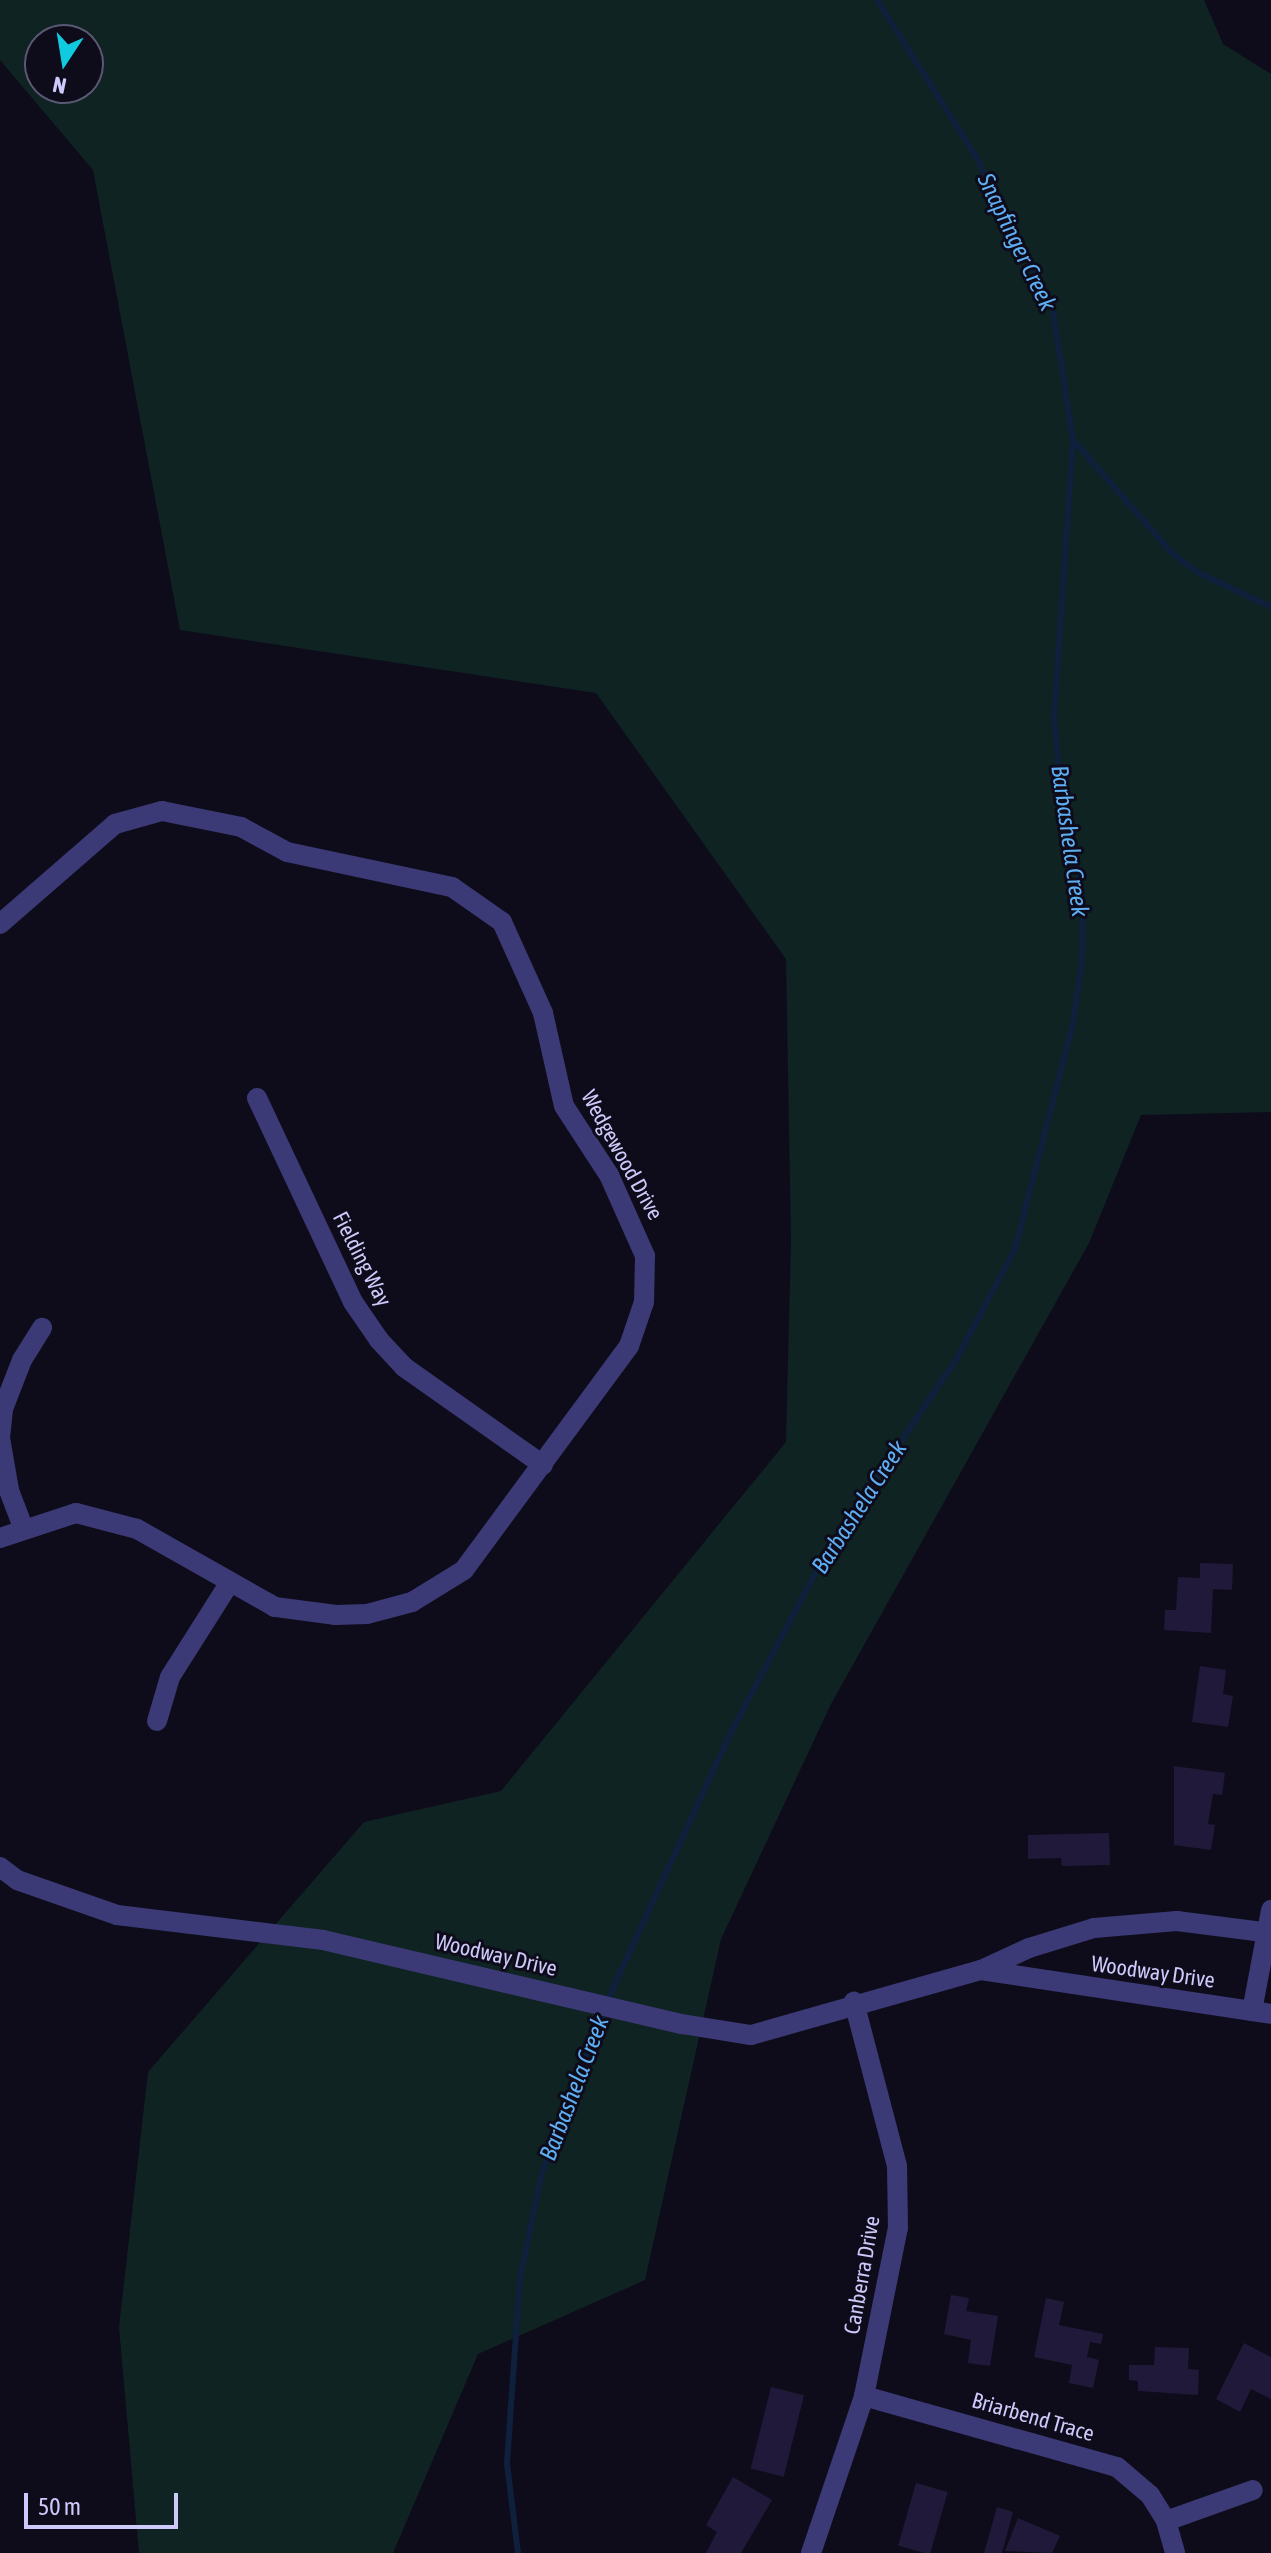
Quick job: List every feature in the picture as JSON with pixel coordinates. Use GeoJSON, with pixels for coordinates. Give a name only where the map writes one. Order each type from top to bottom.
{"type":"FeatureCollection","features":[{"type":"Feature","properties":{"kind":"street","name":"Wedgewood Drive"},"geometry":{"type":"LineString","coordinates":[[0,924],[115,824],[162,811],[241,827],[287,852],[452,887],[502,922],[543,1013],[564,1106],[609,1175],[645,1256],[644,1302],[629,1346],[464,1570],[412,1602],[367,1614],[336,1615],[275,1607],[137,1529],[76,1513],[23,1527],[0,1538]]}},
{"type":"Feature","properties":{"kind":"street","name":"Fielding Way"},"geometry":{"type":"LineString","coordinates":[[257,1098],[353,1302],[379,1340],[404,1367],[543,1465]]}},
{"type":"Feature","properties":{"kind":"street"},"geometry":{"type":"LineString","coordinates":[[23,1527],[9,1490],[0,1438],[3,1409],[22,1360],[42,1328]]}},
{"type":"Feature","properties":{"kind":"street"},"geometry":{"type":"LineString","coordinates":[[157,1721],[170,1677],[230,1582]]}},
{"type":"Feature","properties":{"kind":"street","name":"Woodway Drive"},"geometry":{"type":"LineString","coordinates":[[0,1867],[17,1880],[117,1915],[258,1928],[375,1951],[682,2024],[751,2035],[854,2002],[981,1970],[1029,1948],[1094,1928],[1177,1921],[1269,1933]]}},
{"type":"Feature","properties":{"kind":"street"},"geometry":{"type":"LineString","coordinates":[[1261,2012],[1271,1910]]}},
{"type":"Feature","properties":{"kind":"street","name":"Woodway Drive"},"geometry":{"type":"LineString","coordinates":[[981,1970],[1261,2012]]}},
{"type":"Feature","properties":{"kind":"street","name":"Canberra Drive"},"geometry":{"type":"LineString","coordinates":[[811,2553],[864,2396],[887,2292],[899,2197],[887,2115],[854,2002]]}},
{"type":"Feature","properties":{"kind":"street","name":"Briarbend Trace"},"geometry":{"type":"LineString","coordinates":[[864,2396],[1117,2467],[1150,2495],[1166,2521],[1175,2553]]}},
{"type":"Feature","properties":{"kind":"street"},"geometry":{"type":"LineString","coordinates":[[1166,2521],[1253,2490]]}},
{"type":"Feature","properties":{"kind":"green space"},"geometry":{"type":"Polygon","coordinates":[[[0,0],[1204,0],[1223,44],[1271,74],[1271,1112],[1141,1115],[1089,1243],[831,1704],[721,1939],[645,2280],[478,2354],[393,2553],[139,2553],[119,2327],[148,2072],[364,1822],[501,1791],[786,1442],[791,1240],[786,959],[596,693],[180,630],[93,170],[37,104],[104,104],[104,24],[24,24],[24,88],[0,60],[0,0]]]}},
{"type":"Feature","properties":{"kind":"building"},"geometry":{"type":"Polygon","coordinates":[[[1200,1563],[1233,1564],[1232,1590],[1213,1589],[1211,1633],[1164,1630],[1165,1610],[1176,1610],[1178,1577],[1200,1578],[1200,1563]]]}},
{"type":"Feature","properties":{"kind":"building"},"geometry":{"type":"Polygon","coordinates":[[[1200,1666],[1226,1670],[1223,1694],[1233,1696],[1228,1727],[1192,1722],[1200,1666]]]}},
{"type":"Feature","properties":{"kind":"building"},"geometry":{"type":"Polygon","coordinates":[[[1174,1766],[1225,1773],[1222,1795],[1213,1794],[1208,1824],[1215,1825],[1211,1850],[1174,1845],[1174,1766]]]}},
{"type":"Feature","properties":{"kind":"building"},"geometry":{"type":"Polygon","coordinates":[[[1109,1833],[1110,1865],[1062,1866],[1061,1858],[1028,1859],[1028,1835],[1109,1833]]]}},
{"type":"Feature","properties":{"kind":"building"},"geometry":{"type":"Polygon","coordinates":[[[951,2295],[969,2298],[966,2311],[998,2316],[990,2366],[968,2363],[971,2340],[944,2334],[951,2295]]]}},
{"type":"Feature","properties":{"kind":"building"},"geometry":{"type":"Polygon","coordinates":[[[1046,2298],[1064,2302],[1059,2325],[1103,2334],[1101,2344],[1090,2342],[1087,2357],[1099,2360],[1093,2388],[1069,2383],[1072,2365],[1034,2357],[1046,2298]]]}},
{"type":"Feature","properties":{"kind":"building"},"geometry":{"type":"Polygon","coordinates":[[[1244,2343],[1271,2357],[1271,2399],[1251,2389],[1240,2412],[1216,2399],[1244,2343]]]}},
{"type":"Feature","properties":{"kind":"building"},"geometry":{"type":"Polygon","coordinates":[[[1155,2347],[1189,2348],[1188,2369],[1199,2370],[1198,2395],[1138,2391],[1138,2381],[1129,2380],[1129,2365],[1154,2365],[1155,2347]]]}},
{"type":"Feature","properties":{"kind":"building"},"geometry":{"type":"Polygon","coordinates":[[[771,2387],[804,2395],[784,2477],[751,2469],[771,2387]]]}},
{"type":"Feature","properties":{"kind":"building"},"geometry":{"type":"Polygon","coordinates":[[[733,2477],[772,2500],[741,2553],[706,2553],[717,2532],[706,2525],[733,2477]]]}},
{"type":"Feature","properties":{"kind":"building"},"geometry":{"type":"Polygon","coordinates":[[[916,2483],[948,2492],[930,2553],[898,2545],[916,2483]]]}},
{"type":"Feature","properties":{"kind":"building"},"geometry":{"type":"Polygon","coordinates":[[[997,2507],[1013,2512],[1002,2553],[984,2553],[997,2507]]]}},
{"type":"Feature","properties":{"kind":"building"},"geometry":{"type":"Polygon","coordinates":[[[1018,2518],[1060,2536],[1052,2553],[1005,2551],[1018,2518]]]}},
{"type":"Feature","properties":{"kind":"waterway","name":"Snapfinger Creek"},"geometry":{"type":"LineString","coordinates":[[877,0],[975,155],[1052,306],[1073,440],[1172,553],[1197,572],[1271,607]]}},
{"type":"Feature","properties":{"kind":"waterway","name":"Barbashela Creek"},"geometry":{"type":"LineString","coordinates":[[518,2553],[507,2463],[520,2278],[542,2173],[609,1997],[732,1730],[827,1551],[957,1358],[1015,1249],[1073,1023],[1082,962],[1083,900],[1060,779],[1054,718],[1073,440]]}}]}
